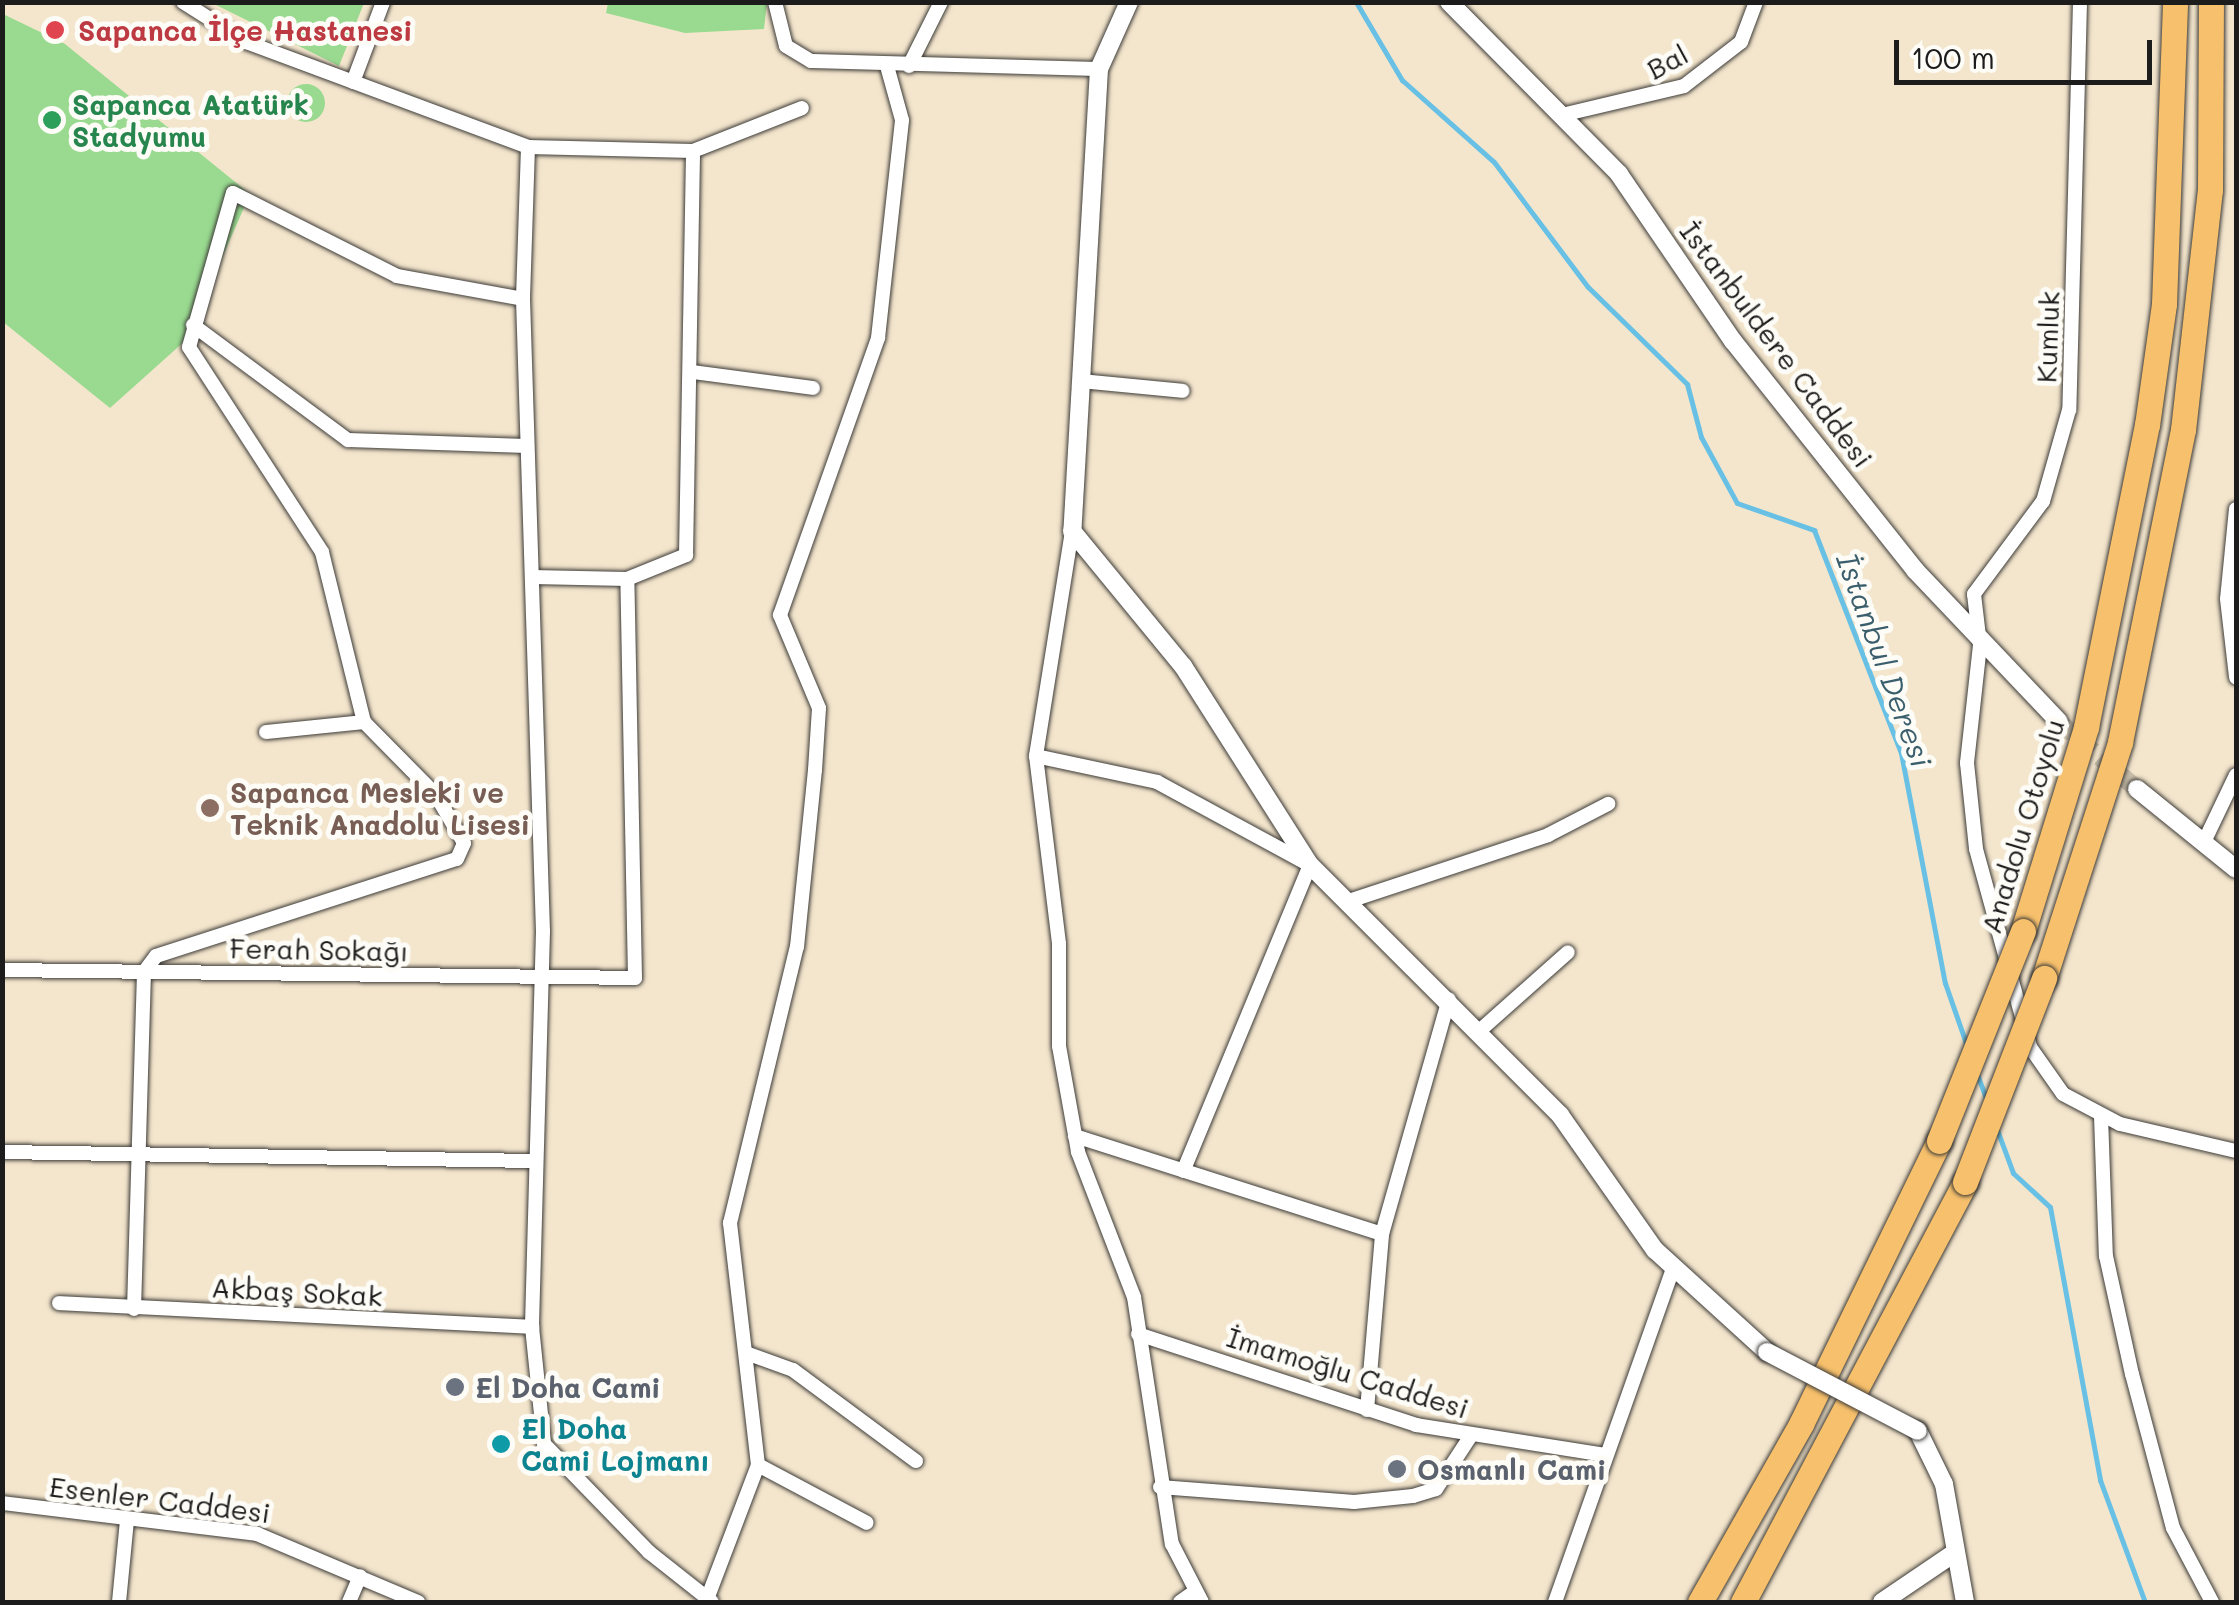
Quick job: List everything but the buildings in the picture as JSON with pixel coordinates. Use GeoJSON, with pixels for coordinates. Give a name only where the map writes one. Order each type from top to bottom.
{"type":"FeatureCollection","features":[{"type":"Feature","properties":{"kind":"highway","name":"Anadolu Otoyolu"},"geometry":{"type":"LineString","coordinates":[[1700,1602],[1801,1424],[1938,1141],[2023,930],[2086,727],[2147,425],[2164,304],[2175,2]]}},
{"type":"Feature","properties":{"kind":"highway"},"geometry":{"type":"LineString","coordinates":[[1744,1602],[1965,1182],[2044,978],[2120,742],[2183,430],[2210,190],[2212,2]]}},
{"type":"Feature","properties":{"kind":"street"},"geometry":{"type":"LineString","coordinates":[[184,2],[246,42],[528,147],[692,152],[802,108]]}},
{"type":"Feature","properties":{"kind":"street"},"geometry":{"type":"LineString","coordinates":[[353,82],[383,2]]}},
{"type":"Feature","properties":{"kind":"street"},"geometry":{"type":"LineString","coordinates":[[775,2],[786,46],[811,61],[1098,69]]}},
{"type":"Feature","properties":{"kind":"street"},"geometry":{"type":"LineString","coordinates":[[910,66],[941,2]]}},
{"type":"Feature","properties":{"kind":"street"},"geometry":{"type":"LineString","coordinates":[[1129,2],[1098,69],[1072,531],[1036,756],[1075,1136],[1138,1334],[1160,1487],[1199,1597],[1180,1602]]}},
{"type":"Feature","properties":{"kind":"street","name":"İstanbuldere Caddesi"},"geometry":{"type":"LineString","coordinates":[[1449,2],[1566,114],[1620,174],[1734,340],[1980,646],[2059,722]]}},
{"type":"Feature","properties":{"kind":"street","name":"Bal"},"geometry":{"type":"LineString","coordinates":[[1566,114],[1684,86],[1741,42],[1756,2]]}},
{"type":"Feature","properties":{"kind":"street","name":"Kumluk"},"geometry":{"type":"LineString","coordinates":[[2080,2],[2070,410],[2043,501],[1974,594],[1980,646],[1967,763],[1986,907],[2030,1047],[2063,1094],[2101,1116],[2236,1151]]}},
{"type":"Feature","properties":{"kind":"street"},"geometry":{"type":"LineString","coordinates":[[528,147],[523,299],[541,978],[532,1327],[544,1444],[649,1552],[710,1598],[758,1465],[730,1223],[797,947],[819,708],[780,615],[878,338],[902,120],[887,66]]}},
{"type":"Feature","properties":{"kind":"street"},"geometry":{"type":"LineString","coordinates":[[532,576],[627,579],[686,555],[693,372],[692,152]]}},
{"type":"Feature","properties":{"kind":"street"},"geometry":{"type":"LineString","coordinates":[[134,1309],[133,1154],[144,972],[156,956],[457,859],[458,822],[364,722],[322,552],[212,392],[189,347],[233,193],[397,276],[523,299]]}},
{"type":"Feature","properties":{"kind":"street"},"geometry":{"type":"LineString","coordinates":[[193,325],[348,440],[527,446]]}},
{"type":"Feature","properties":{"kind":"street"},"geometry":{"type":"LineString","coordinates":[[693,372],[813,388]]}},
{"type":"Feature","properties":{"kind":"street"},"geometry":{"type":"LineString","coordinates":[[1080,381],[1183,391]]}},
{"type":"Feature","properties":{"kind":"street"},"geometry":{"type":"LineString","coordinates":[[2236,509],[2236,677]]}},
{"type":"Feature","properties":{"kind":"street"},"geometry":{"type":"LineString","coordinates":[[1072,531],[1184,666],[1310,864]]}},
{"type":"Feature","properties":{"kind":"street","name":"Ferah Sokağı"},"geometry":{"type":"LineString","coordinates":[[2,970],[635,978],[627,579]]}},
{"type":"Feature","properties":{"kind":"street"},"geometry":{"type":"LineString","coordinates":[[266,732],[364,722]]}},
{"type":"Feature","properties":{"kind":"street"},"geometry":{"type":"LineString","coordinates":[[1036,756],[1156,782],[1310,864],[1449,999],[1560,1115],[1672,1268],[1768,1352],[1918,1431],[1937,1460],[1965,1602]]}},
{"type":"Feature","properties":{"kind":"street"},"geometry":{"type":"LineString","coordinates":[[2204,842],[2236,775]]}},
{"type":"Feature","properties":{"kind":"street"},"geometry":{"type":"LineString","coordinates":[[2137,790],[2236,869]]}},
{"type":"Feature","properties":{"kind":"street"},"geometry":{"type":"LineString","coordinates":[[1350,901],[1548,835],[1608,804]]}},
{"type":"Feature","properties":{"kind":"street"},"geometry":{"type":"LineString","coordinates":[[1183,1171],[1310,864]]}},
{"type":"Feature","properties":{"kind":"street"},"geometry":{"type":"LineString","coordinates":[[1478,1032],[1568,952]]}},
{"type":"Feature","properties":{"kind":"street"},"geometry":{"type":"LineString","coordinates":[[1368,1410],[1382,1234],[1449,999]]}},
{"type":"Feature","properties":{"kind":"street"},"geometry":{"type":"LineString","coordinates":[[2101,1116],[2106,1256],[2132,1374],[2173,1528],[2212,1602]]}},
{"type":"Feature","properties":{"kind":"street"},"geometry":{"type":"LineString","coordinates":[[1075,1136],[1382,1234]]}},
{"type":"Feature","properties":{"kind":"street"},"geometry":{"type":"LineString","coordinates":[[2,1152],[536,1162]]}},
{"type":"Feature","properties":{"kind":"street"},"geometry":{"type":"LineString","coordinates":[[1555,1602],[1672,1268]]}},
{"type":"Feature","properties":{"kind":"street","name":"Akbaş Sokak"},"geometry":{"type":"LineString","coordinates":[[59,1303],[532,1327]]}},
{"type":"Feature","properties":{"kind":"street","name":"İmamoğlu Caddesi"},"geometry":{"type":"LineString","coordinates":[[1138,1334],[1368,1410],[1470,1437],[1605,1454]]}},
{"type":"Feature","properties":{"kind":"street"},"geometry":{"type":"LineString","coordinates":[[746,1353],[793,1370],[916,1461]]}},
{"type":"Feature","properties":{"kind":"street"},"geometry":{"type":"LineString","coordinates":[[1160,1487],[1354,1502],[1413,1496],[1436,1488],[1470,1437]]}},
{"type":"Feature","properties":{"kind":"street"},"geometry":{"type":"LineString","coordinates":[[758,1465],[867,1523]]}},
{"type":"Feature","properties":{"kind":"street","name":"Esenler Caddesi"},"geometry":{"type":"LineString","coordinates":[[2,1503],[258,1534],[418,1602]]}},
{"type":"Feature","properties":{"kind":"street"},"geometry":{"type":"LineString","coordinates":[[119,1602],[127,1520]]}},
{"type":"Feature","properties":{"kind":"street"},"geometry":{"type":"LineString","coordinates":[[1882,1602],[1953,1554]]}},
{"type":"Feature","properties":{"kind":"street"},"geometry":{"type":"LineString","coordinates":[[349,1602],[360,1576]]}},
{"type":"Feature","properties":{"kind":"green space"},"geometry":{"type":"Polygon","coordinates":[[[608,2],[767,3],[764,29],[685,33],[606,13],[608,2]]]}},
{"type":"Feature","properties":{"kind":"green space"},"geometry":{"type":"Polygon","coordinates":[[[212,3],[364,3],[339,66],[212,3]]]}},
{"type":"Feature","properties":{"kind":"green space"},"geometry":{"type":"Polygon","coordinates":[[[3,14],[65,44],[250,194],[186,340],[110,408],[3,322],[3,14]]]}},
{"type":"Feature","properties":{"kind":"green space"},"geometry":{"type":"Polygon","coordinates":[[[306,84],[319,90],[325,103],[319,116],[306,122],[293,116],[287,103],[293,90],[306,84]]]}},
{"type":"Feature","properties":{"kind":"waterway","name":"İstanbul Deresi"},"geometry":{"type":"LineString","coordinates":[[1356,2],[1402,80],[1494,162],[1588,287],[1687,384],[1701,437],[1737,503],[1814,530],[1901,753],[1945,983],[1967,1046]]}},
{"type":"Feature","properties":{"kind":"waterway","name":"İstanbul Deresi"},"geometry":{"type":"LineString","coordinates":[[1976,1071],[1986,1098]]}},
{"type":"Feature","properties":{"kind":"waterway","name":"İstanbul Deresi"},"geometry":{"type":"LineString","coordinates":[[1996,1127],[2013,1173],[2050,1207],[2100,1480],[2145,1602]]}},
{"type":"Feature","properties":{"kind":"tunnel"},"geometry":{"type":"LineString","coordinates":[[2059,722],[2137,789]]}},
{"type":"Feature","properties":{"kind":"place","name":"Sapanca İlçe Hastanesi"},"geometry":{"type":"Point","coordinates":[55,30]}},
{"type":"Feature","properties":{"kind":"place","name":"Sapanca Atatürk Stadyumu"},"geometry":{"type":"Point","coordinates":[52,120]}},
{"type":"Feature","properties":{"kind":"place","name":"Sapanca Mesleki ve Teknik Anadolu Lisesi"},"geometry":{"type":"Point","coordinates":[210,808]}},
{"type":"Feature","properties":{"kind":"place","name":"El Doha Cami"},"geometry":{"type":"Point","coordinates":[455,1387]}},
{"type":"Feature","properties":{"kind":"place","name":"El Doha Cami Lojmanı"},"geometry":{"type":"Point","coordinates":[501,1444]}},
{"type":"Feature","properties":{"kind":"place","name":"Osmanlı Cami"},"geometry":{"type":"Point","coordinates":[1397,1469]}}]}
